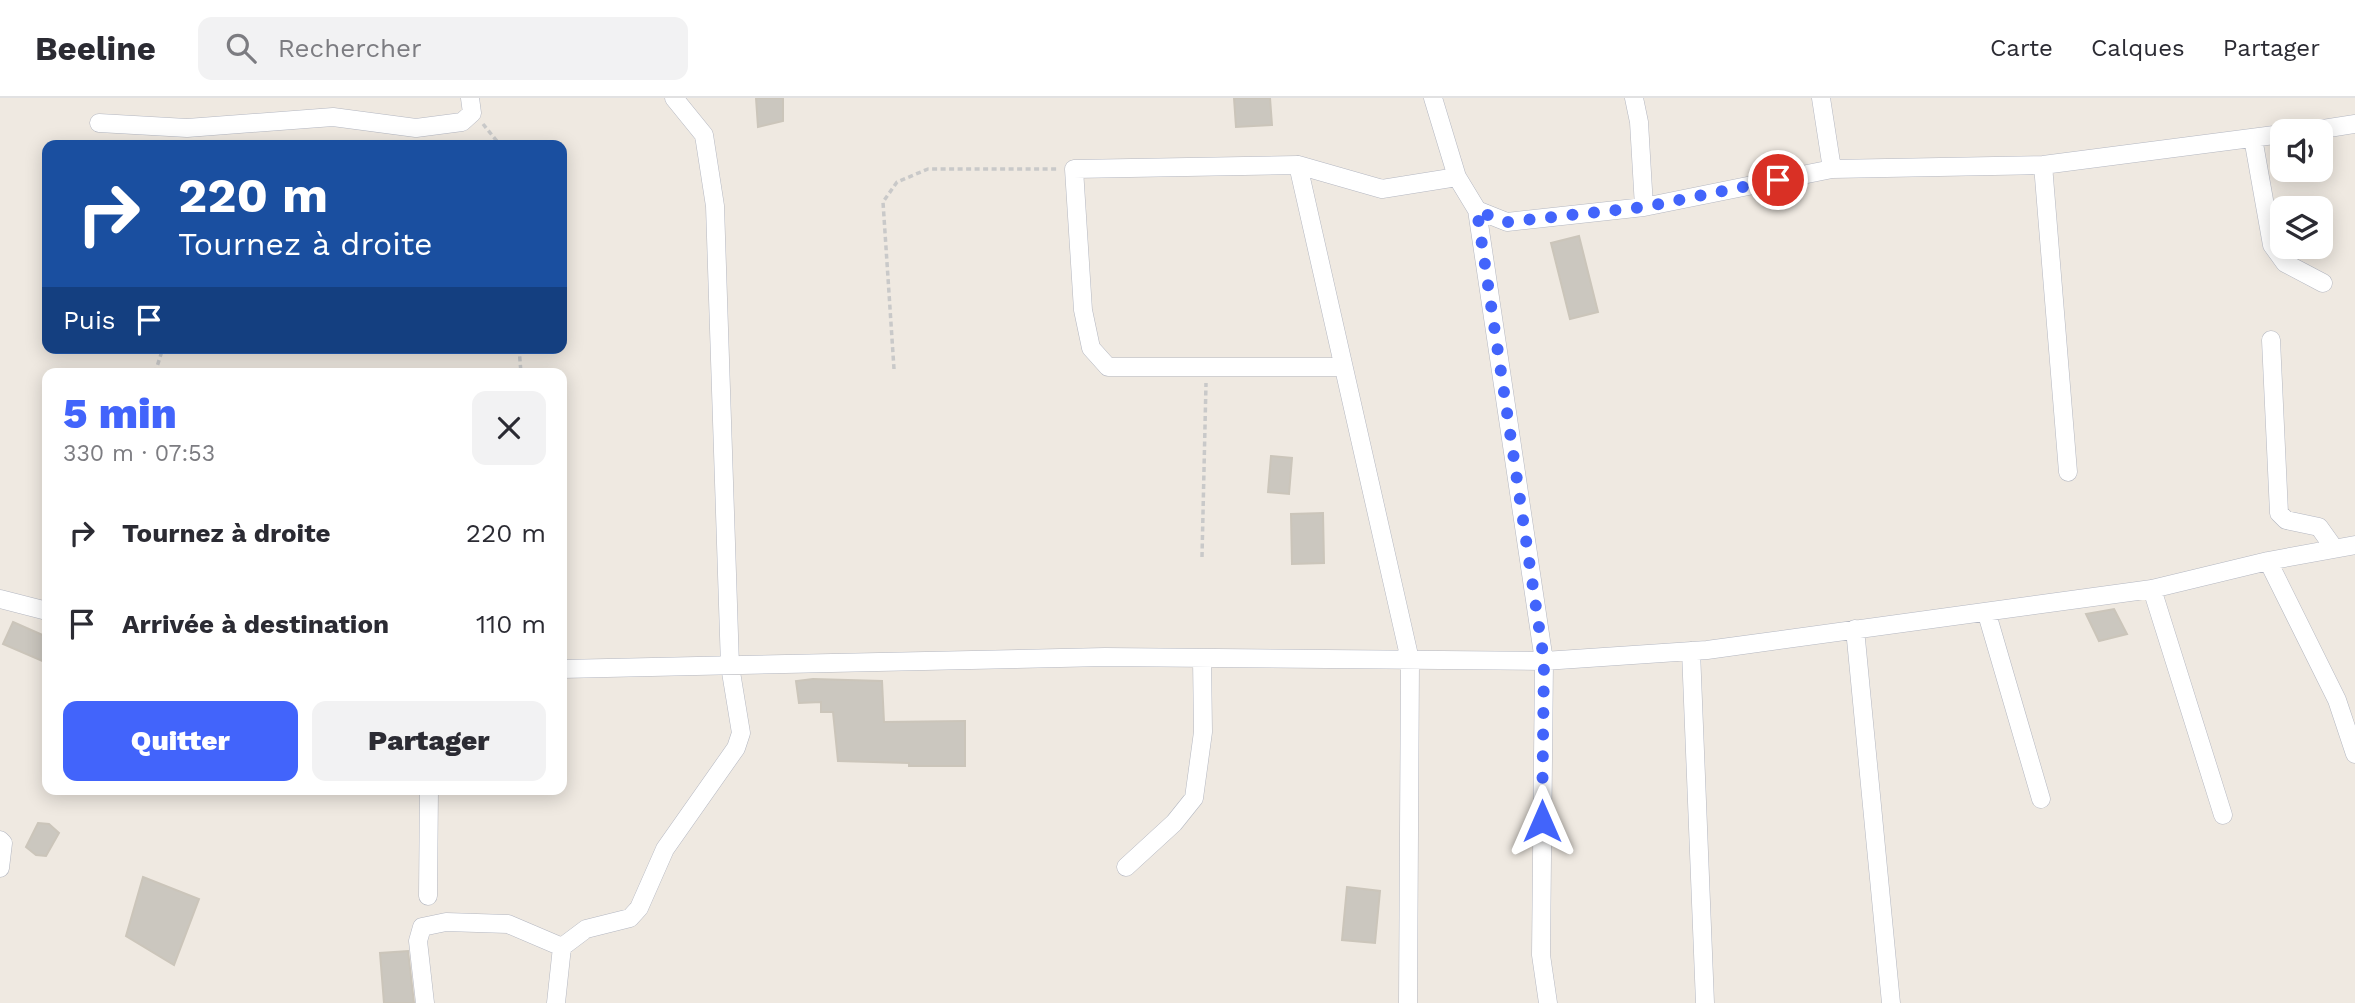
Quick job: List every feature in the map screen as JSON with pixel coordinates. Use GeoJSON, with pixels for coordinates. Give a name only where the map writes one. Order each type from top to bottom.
{"type":"FeatureCollection","features":[{"type":"Feature","properties":{"kind":"street"},"geometry":{"type":"LineString","coordinates":[[556,1003],[562,947],[586,929],[631,918],[666,849],[736,748],[741,733],[730,666],[715,206],[704,135],[674,98]]}},
{"type":"Feature","properties":{"kind":"street"},"geometry":{"type":"LineString","coordinates":[[1433,98],[1457,177],[1477,211],[1544,661],[1541,955],[1548,1003]]}},
{"type":"Feature","properties":{"kind":"street"},"geometry":{"type":"LineString","coordinates":[[1634,98],[1639,122],[1644,207]]}},
{"type":"Feature","properties":{"kind":"street"},"geometry":{"type":"LineString","coordinates":[[1821,98],[1832,169]]}},
{"type":"Feature","properties":{"kind":"street"},"geometry":{"type":"LineString","coordinates":[[99,123],[187,128],[333,117],[416,128],[462,122],[471,105]]}},
{"type":"Feature","properties":{"kind":"street"},"geometry":{"type":"LineString","coordinates":[[2333,127],[2355,124]]}},
{"type":"Feature","properties":{"kind":"street"},"geometry":{"type":"LineString","coordinates":[[1477,211],[1507,222],[1644,207],[1832,169],[2043,165],[2270,136]]}},
{"type":"Feature","properties":{"kind":"street"},"geometry":{"type":"LineString","coordinates":[[2253,138],[2272,245],[2285,262],[2323,283]]}},
{"type":"Feature","properties":{"kind":"street"},"geometry":{"type":"LineString","coordinates":[[1343,367],[1108,367],[1091,348],[1083,310],[1074,169],[1298,165],[1382,189],[1457,177]]}},
{"type":"Feature","properties":{"kind":"street"},"geometry":{"type":"LineString","coordinates":[[1298,165],[1410,660],[1408,1003]]}},
{"type":"Feature","properties":{"kind":"street"},"geometry":{"type":"LineString","coordinates":[[2043,165],[2068,472]]}},
{"type":"Feature","properties":{"kind":"street"},"geometry":{"type":"LineString","coordinates":[[2272,340],[2279,513],[2287,520],[2319,527],[2334,548]]}},
{"type":"Feature","properties":{"kind":"street"},"geometry":{"type":"LineString","coordinates":[[567,669],[1202,658],[1544,661],[1691,651],[1987,614],[2152,589],[2268,561],[2355,545]]}},
{"type":"Feature","properties":{"kind":"street"},"geometry":{"type":"LineString","coordinates":[[2268,561],[2337,700],[2355,754]]}},
{"type":"Feature","properties":{"kind":"street"},"geometry":{"type":"LineString","coordinates":[[2152,589],[2223,815]]}},
{"type":"Feature","properties":{"kind":"street"},"geometry":{"type":"LineString","coordinates":[[0,599],[42,610]]}},
{"type":"Feature","properties":{"kind":"street"},"geometry":{"type":"LineString","coordinates":[[1987,614],[2041,799]]}},
{"type":"Feature","properties":{"kind":"street"},"geometry":{"type":"LineString","coordinates":[[1854,629],[1891,1003]]}},
{"type":"Feature","properties":{"kind":"street"},"geometry":{"type":"LineString","coordinates":[[1691,651],[1704,1003]]}},
{"type":"Feature","properties":{"kind":"street"},"geometry":{"type":"LineString","coordinates":[[1126,867],[1174,823],[1194,797],[1203,732],[1202,658]]}},
{"type":"Feature","properties":{"kind":"street"},"geometry":{"type":"LineString","coordinates":[[428,896],[429,795]]}},
{"type":"Feature","properties":{"kind":"street"},"geometry":{"type":"LineString","coordinates":[[0,840],[3,843],[0,868]]}},
{"type":"Feature","properties":{"kind":"street"},"geometry":{"type":"LineString","coordinates":[[425,1003],[418,941],[422,927],[446,922],[508,924],[562,947]]}},
{"type":"Feature","properties":{"kind":"path"},"geometry":{"type":"LineString","coordinates":[[471,105],[496,140]]}},
{"type":"Feature","properties":{"kind":"path"},"geometry":{"type":"LineString","coordinates":[[894,369],[883,202],[897,181],[928,169],[1074,169]]}},
{"type":"Feature","properties":{"kind":"path"},"geometry":{"type":"LineString","coordinates":[[1202,557],[1206,367]]}},
{"type":"Feature","properties":{"kind":"building"},"geometry":{"type":"Polygon","coordinates":[[[756,98],[783,98],[783,121],[758,127],[756,98]]]}},
{"type":"Feature","properties":{"kind":"building"},"geometry":{"type":"Polygon","coordinates":[[[1234,98],[1270,98],[1272,125],[1236,127],[1234,98]]]}},
{"type":"Feature","properties":{"kind":"building"},"geometry":{"type":"Polygon","coordinates":[[[1579,236],[1598,312],[1570,319],[1551,243],[1579,236]]]}},
{"type":"Feature","properties":{"kind":"building"},"geometry":{"type":"Polygon","coordinates":[[[1271,456],[1292,458],[1289,494],[1268,492],[1271,456]]]}},
{"type":"Feature","properties":{"kind":"building"},"geometry":{"type":"Polygon","coordinates":[[[1323,513],[1324,563],[1292,564],[1291,514],[1323,513]]]}},
{"type":"Feature","properties":{"kind":"building"},"geometry":{"type":"Polygon","coordinates":[[[2114,609],[2127,634],[2099,641],[2086,614],[2114,609]]]}},
{"type":"Feature","properties":{"kind":"building"},"geometry":{"type":"Polygon","coordinates":[[[13,622],[42,635],[42,661],[3,644],[13,622]]]}},
{"type":"Feature","properties":{"kind":"building"},"geometry":{"type":"Polygon","coordinates":[[[796,681],[882,681],[884,722],[965,721],[965,766],[909,766],[909,763],[838,761],[833,712],[821,712],[821,702],[799,703],[796,681]]]}},
{"type":"Feature","properties":{"kind":"building"},"geometry":{"type":"Polygon","coordinates":[[[38,823],[49,824],[59,833],[46,856],[36,855],[26,847],[38,823]]]}},
{"type":"Feature","properties":{"kind":"building"},"geometry":{"type":"Polygon","coordinates":[[[143,877],[199,899],[174,965],[126,936],[143,877]]]}},
{"type":"Feature","properties":{"kind":"building"},"geometry":{"type":"Polygon","coordinates":[[[1347,887],[1380,891],[1375,943],[1342,940],[1347,887]]]}},
{"type":"Feature","properties":{"kind":"building"},"geometry":{"type":"Polygon","coordinates":[[[408,951],[414,1003],[384,1003],[380,953],[408,951]]]}},
{"type":"Feature","properties":{"kind":"route"},"geometry":{"type":"LineString","coordinates":[[1542,821],[1544,661],[1477,211],[1507,222],[1644,207],[1778,180]]}}]}
